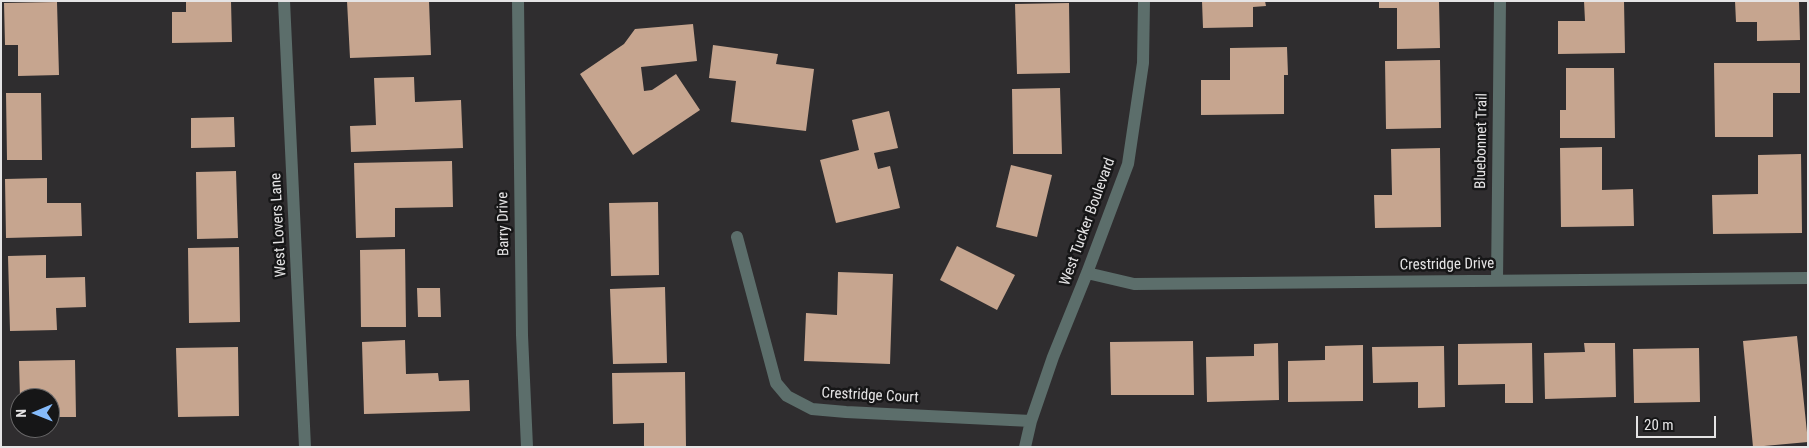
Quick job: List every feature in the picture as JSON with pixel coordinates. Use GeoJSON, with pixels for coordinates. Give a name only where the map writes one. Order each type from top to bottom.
{"type":"FeatureCollection","features":[{"type":"Feature","properties":{"kind":"street","name":"West Lovers Lane"},"geometry":{"type":"LineString","coordinates":[[284,1],[305,447]]}},
{"type":"Feature","properties":{"kind":"street","name":"Barry Drive"},"geometry":{"type":"LineString","coordinates":[[518,1],[522,335],[528,447]]}},
{"type":"Feature","properties":{"kind":"street","name":"West Tucker Boulevard"},"geometry":{"type":"LineString","coordinates":[[1025,447],[1031,421],[1053,357],[1088,273],[1128,164],[1143,63],[1144,1]]}},
{"type":"Feature","properties":{"kind":"street","name":"Bluebonnet Trail"},"geometry":{"type":"LineString","coordinates":[[1497,281],[1500,1]]}},
{"type":"Feature","properties":{"kind":"street","name":"Crestridge Court"},"geometry":{"type":"LineString","coordinates":[[737,238],[776,383],[787,396],[812,409],[1031,421]]}},
{"type":"Feature","properties":{"kind":"street","name":"Crestridge Drive"},"geometry":{"type":"LineString","coordinates":[[1088,273],[1134,284],[1808,278]]}},
{"type":"Feature","properties":{"kind":"building"},"geometry":{"type":"Polygon","coordinates":[[[186,1],[231,1],[232,42],[172,43],[172,12],[186,12],[186,1]]]}},
{"type":"Feature","properties":{"kind":"building"},"geometry":{"type":"Polygon","coordinates":[[[347,1],[429,1],[431,55],[350,58],[347,1]]]}},
{"type":"Feature","properties":{"kind":"building"},"geometry":{"type":"Polygon","coordinates":[[[1202,1],[1265,1],[1266,6],[1253,7],[1253,27],[1203,28],[1202,1]]]}},
{"type":"Feature","properties":{"kind":"building"},"geometry":{"type":"Polygon","coordinates":[[[1379,1],[1439,1],[1440,48],[1397,49],[1397,8],[1379,8],[1379,1]]]}},
{"type":"Feature","properties":{"kind":"building"},"geometry":{"type":"Polygon","coordinates":[[[1584,1],[1624,1],[1625,53],[1558,54],[1558,21],[1585,21],[1584,1]]]}},
{"type":"Feature","properties":{"kind":"building"},"geometry":{"type":"Polygon","coordinates":[[[1735,1],[1799,1],[1800,40],[1757,41],[1757,22],[1736,22],[1735,1]]]}},
{"type":"Feature","properties":{"kind":"building"},"geometry":{"type":"Polygon","coordinates":[[[57,2],[59,75],[18,76],[18,45],[5,45],[4,3],[57,2]]]}},
{"type":"Feature","properties":{"kind":"building"},"geometry":{"type":"Polygon","coordinates":[[[1069,3],[1070,73],[1017,74],[1015,4],[1069,3]]]}},
{"type":"Feature","properties":{"kind":"building"},"geometry":{"type":"Polygon","coordinates":[[[693,24],[697,61],[641,67],[644,91],[652,90],[676,74],[700,110],[633,155],[580,74],[624,44],[635,29],[693,24]]]}},
{"type":"Feature","properties":{"kind":"building"},"geometry":{"type":"Polygon","coordinates":[[[713,45],[778,54],[776,64],[814,69],[806,131],[731,122],[736,81],[709,78],[713,45]]]}},
{"type":"Feature","properties":{"kind":"building"},"geometry":{"type":"Polygon","coordinates":[[[1287,47],[1288,75],[1284,75],[1284,114],[1201,115],[1201,80],[1230,80],[1230,48],[1287,47]]]}},
{"type":"Feature","properties":{"kind":"building"},"geometry":{"type":"Polygon","coordinates":[[[1440,60],[1441,128],[1386,129],[1385,61],[1440,60]]]}},
{"type":"Feature","properties":{"kind":"building"},"geometry":{"type":"Polygon","coordinates":[[[1714,63],[1800,63],[1800,93],[1773,93],[1773,137],[1715,137],[1714,63]]]}},
{"type":"Feature","properties":{"kind":"building"},"geometry":{"type":"Polygon","coordinates":[[[1566,68],[1614,68],[1615,138],[1560,138],[1560,110],[1566,110],[1566,68]]]}},
{"type":"Feature","properties":{"kind":"building"},"geometry":{"type":"Polygon","coordinates":[[[414,77],[415,102],[461,100],[463,148],[351,152],[350,126],[376,125],[374,78],[414,77]]]}},
{"type":"Feature","properties":{"kind":"building"},"geometry":{"type":"Polygon","coordinates":[[[1060,88],[1062,154],[1013,154],[1012,89],[1060,88]]]}},
{"type":"Feature","properties":{"kind":"building"},"geometry":{"type":"Polygon","coordinates":[[[6,93],[41,93],[42,160],[7,160],[6,93]]]}},
{"type":"Feature","properties":{"kind":"building"},"geometry":{"type":"Polygon","coordinates":[[[889,111],[898,148],[874,153],[878,169],[890,166],[900,208],[836,223],[820,160],[859,150],[852,120],[889,111]]]}},
{"type":"Feature","properties":{"kind":"building"},"geometry":{"type":"Polygon","coordinates":[[[234,117],[235,147],[191,148],[191,118],[234,117]]]}},
{"type":"Feature","properties":{"kind":"building"},"geometry":{"type":"Polygon","coordinates":[[[1602,147],[1602,190],[1633,189],[1634,226],[1561,227],[1560,148],[1602,147]]]}},
{"type":"Feature","properties":{"kind":"building"},"geometry":{"type":"Polygon","coordinates":[[[1440,148],[1441,227],[1375,228],[1374,195],[1392,195],[1391,149],[1440,148]]]}},
{"type":"Feature","properties":{"kind":"building"},"geometry":{"type":"Polygon","coordinates":[[[1801,154],[1802,233],[1713,234],[1712,195],[1758,194],[1758,155],[1801,154]]]}},
{"type":"Feature","properties":{"kind":"building"},"geometry":{"type":"Polygon","coordinates":[[[452,161],[453,207],[395,208],[395,237],[356,238],[354,163],[452,161]]]}},
{"type":"Feature","properties":{"kind":"building"},"geometry":{"type":"Polygon","coordinates":[[[1011,165],[1052,175],[1037,237],[996,227],[1011,165]]]}},
{"type":"Feature","properties":{"kind":"building"},"geometry":{"type":"Polygon","coordinates":[[[236,171],[238,238],[197,239],[196,172],[236,171]]]}},
{"type":"Feature","properties":{"kind":"building"},"geometry":{"type":"Polygon","coordinates":[[[47,178],[47,203],[81,203],[82,236],[6,238],[5,179],[47,178]]]}},
{"type":"Feature","properties":{"kind":"building"},"geometry":{"type":"Polygon","coordinates":[[[658,202],[659,275],[611,276],[609,203],[658,202]]]}},
{"type":"Feature","properties":{"kind":"building"},"geometry":{"type":"Polygon","coordinates":[[[957,246],[1015,275],[997,310],[940,280],[957,246]]]}},
{"type":"Feature","properties":{"kind":"building"},"geometry":{"type":"Polygon","coordinates":[[[239,247],[240,322],[189,323],[188,248],[239,247]]]}},
{"type":"Feature","properties":{"kind":"building"},"geometry":{"type":"Polygon","coordinates":[[[405,249],[406,327],[361,327],[360,250],[405,249]]]}},
{"type":"Feature","properties":{"kind":"building"},"geometry":{"type":"Polygon","coordinates":[[[46,255],[46,278],[85,277],[86,307],[56,308],[57,330],[10,331],[8,256],[46,255]]]}},
{"type":"Feature","properties":{"kind":"building"},"geometry":{"type":"Polygon","coordinates":[[[838,272],[893,274],[890,364],[804,361],[806,313],[837,315],[838,272]]]}},
{"type":"Feature","properties":{"kind":"building"},"geometry":{"type":"Polygon","coordinates":[[[665,287],[667,363],[613,364],[610,289],[665,287]]]}},
{"type":"Feature","properties":{"kind":"building"},"geometry":{"type":"Polygon","coordinates":[[[417,288],[440,288],[441,317],[418,317],[417,288]]]}},
{"type":"Feature","properties":{"kind":"building"},"geometry":{"type":"Polygon","coordinates":[[[1797,336],[1808,442],[1753,447],[1743,341],[1797,336]]]}},
{"type":"Feature","properties":{"kind":"building"},"geometry":{"type":"Polygon","coordinates":[[[405,340],[406,374],[438,373],[439,381],[469,380],[470,411],[364,414],[362,342],[405,340]]]}},
{"type":"Feature","properties":{"kind":"building"},"geometry":{"type":"Polygon","coordinates":[[[1193,341],[1194,395],[1111,395],[1110,342],[1193,341]]]}},
{"type":"Feature","properties":{"kind":"building"},"geometry":{"type":"Polygon","coordinates":[[[1278,343],[1279,400],[1207,402],[1206,357],[1254,356],[1254,344],[1278,343]]]}},
{"type":"Feature","properties":{"kind":"building"},"geometry":{"type":"Polygon","coordinates":[[[1532,343],[1533,403],[1505,403],[1505,384],[1458,385],[1458,344],[1532,343]]]}},
{"type":"Feature","properties":{"kind":"building"},"geometry":{"type":"Polygon","coordinates":[[[1584,343],[1615,343],[1616,397],[1545,399],[1544,353],[1585,352],[1584,343]]]}},
{"type":"Feature","properties":{"kind":"building"},"geometry":{"type":"Polygon","coordinates":[[[1363,345],[1363,401],[1288,402],[1288,361],[1325,360],[1325,346],[1363,345]]]}},
{"type":"Feature","properties":{"kind":"building"},"geometry":{"type":"Polygon","coordinates":[[[1444,346],[1445,407],[1418,408],[1418,382],[1373,383],[1372,347],[1444,346]]]}},
{"type":"Feature","properties":{"kind":"building"},"geometry":{"type":"Polygon","coordinates":[[[238,347],[239,416],[178,417],[176,348],[238,347]]]}},
{"type":"Feature","properties":{"kind":"building"},"geometry":{"type":"Polygon","coordinates":[[[1699,348],[1700,402],[1634,403],[1633,349],[1699,348]]]}},
{"type":"Feature","properties":{"kind":"building"},"geometry":{"type":"Polygon","coordinates":[[[75,360],[76,417],[60,417],[60,388],[20,388],[19,361],[75,360]]]}},
{"type":"Feature","properties":{"kind":"building"},"geometry":{"type":"Polygon","coordinates":[[[685,372],[686,447],[644,447],[644,423],[613,424],[612,373],[685,372]]]}}]}
